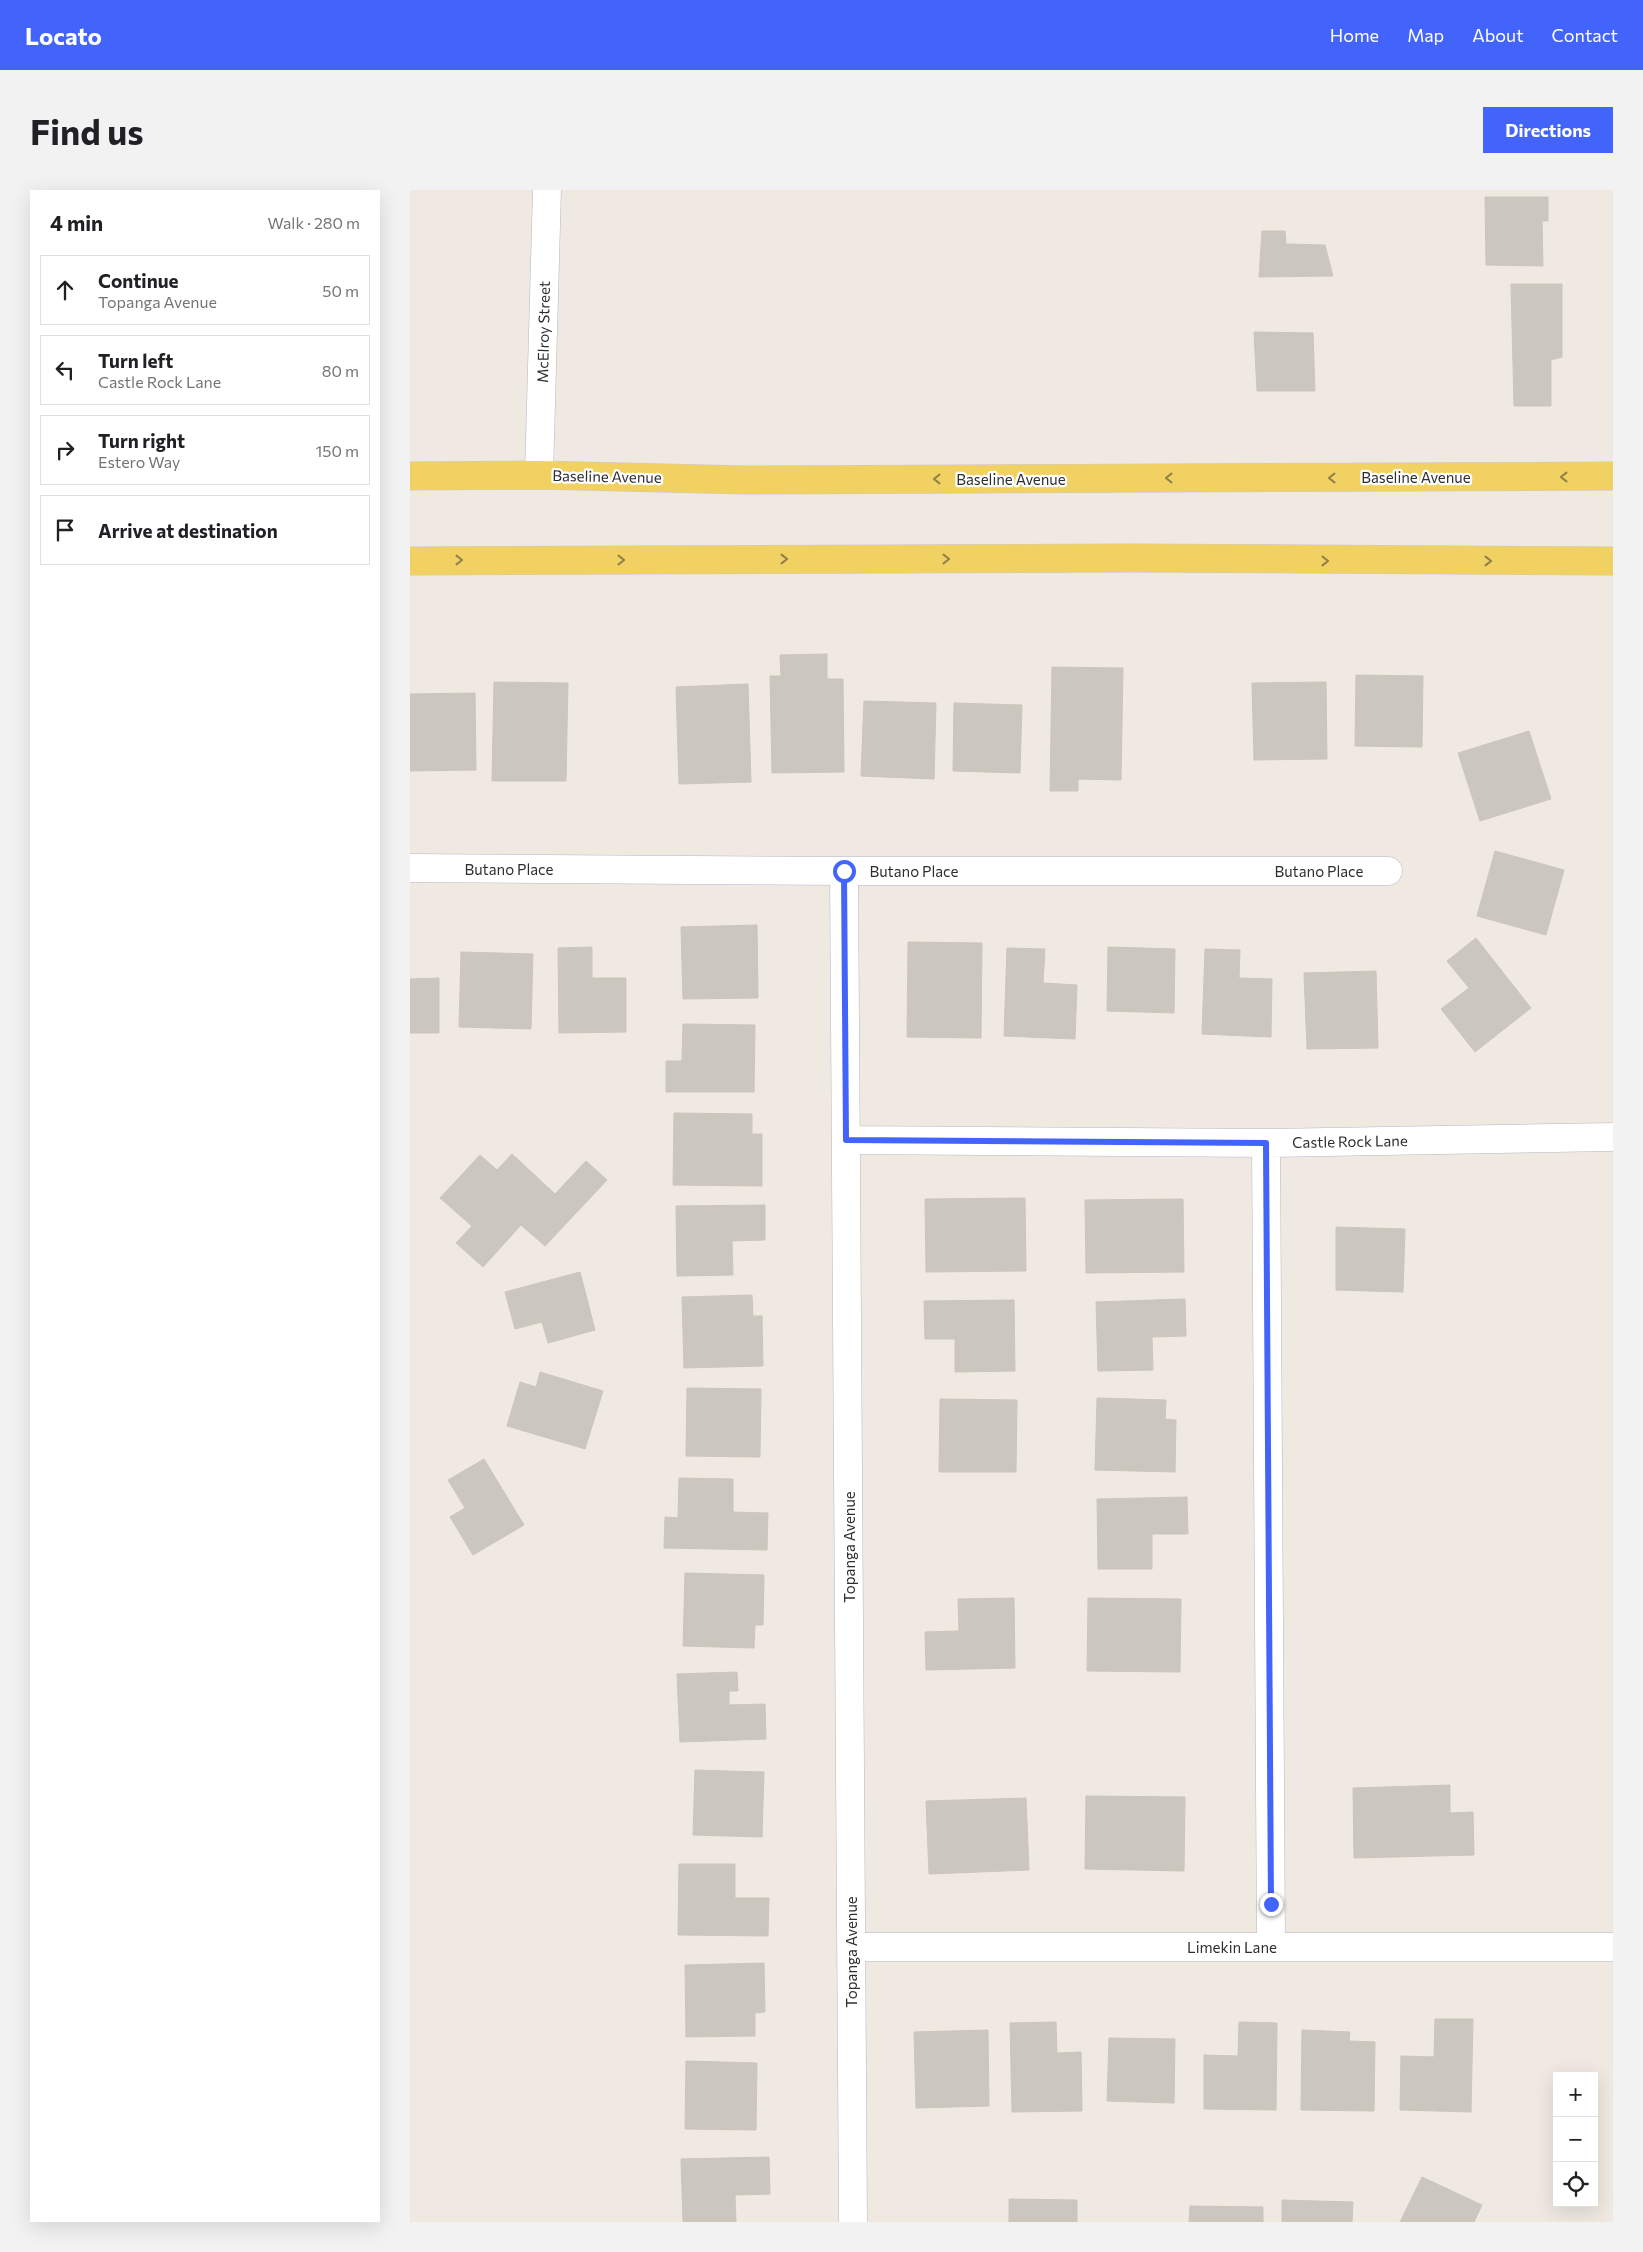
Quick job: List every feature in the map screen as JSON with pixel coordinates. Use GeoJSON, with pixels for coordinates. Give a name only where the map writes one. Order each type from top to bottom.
{"type":"FeatureCollection","features":[{"type":"Feature","properties":{"kind":"main road","name":"Baseline Avenue"},"geometry":{"type":"LineString","coordinates":[[410,476],[539,475],[745,480],[1613,476]]}},
{"type":"Feature","properties":{"kind":"main road"},"geometry":{"type":"LineString","coordinates":[[410,560],[1132,558],[1613,561]]}},
{"type":"Feature","properties":{"kind":"street","name":"McElroy Street"},"geometry":{"type":"LineString","coordinates":[[539,475],[547,190]]}},
{"type":"Feature","properties":{"kind":"street","name":"Butano Place"},"geometry":{"type":"LineString","coordinates":[[410,868],[844,871],[1388,871]]}},
{"type":"Feature","properties":{"kind":"street","name":"Topanga Avenue"},"geometry":{"type":"LineString","coordinates":[[844,871],[853,2222]]}},
{"type":"Feature","properties":{"kind":"street","name":"Castle Rock Lane"},"geometry":{"type":"LineString","coordinates":[[846,1140],[1266,1143],[1613,1137]]}},
{"type":"Feature","properties":{"kind":"street"},"geometry":{"type":"LineString","coordinates":[[1266,1143],[1271,1948]]}},
{"type":"Feature","properties":{"kind":"street","name":"Limekin Lane"},"geometry":{"type":"LineString","coordinates":[[851,1947],[1613,1947]]}},
{"type":"Feature","properties":{"kind":"building"},"geometry":{"type":"Polygon","coordinates":[[[1485,197],[1548,197],[1548,221],[1542,221],[1543,266],[1486,265],[1485,197]]]}},
{"type":"Feature","properties":{"kind":"building"},"geometry":{"type":"Polygon","coordinates":[[[1262,231],[1285,231],[1286,244],[1325,245],[1333,276],[1259,277],[1262,231]]]}},
{"type":"Feature","properties":{"kind":"building"},"geometry":{"type":"Polygon","coordinates":[[[1511,284],[1562,284],[1562,357],[1551,360],[1551,406],[1514,406],[1511,284]]]}},
{"type":"Feature","properties":{"kind":"building"},"geometry":{"type":"Polygon","coordinates":[[[1254,332],[1313,333],[1315,391],[1257,391],[1254,332]]]}},
{"type":"Feature","properties":{"kind":"building"},"geometry":{"type":"Polygon","coordinates":[[[827,654],[827,679],[843,679],[844,772],[772,773],[770,676],[781,676],[780,655],[827,654]]]}},
{"type":"Feature","properties":{"kind":"building"},"geometry":{"type":"Polygon","coordinates":[[[1052,667],[1123,668],[1121,780],[1078,779],[1078,791],[1050,791],[1052,667]]]}},
{"type":"Feature","properties":{"kind":"building"},"geometry":{"type":"Polygon","coordinates":[[[1356,675],[1423,676],[1422,747],[1355,746],[1356,675]]]}},
{"type":"Feature","properties":{"kind":"building"},"geometry":{"type":"Polygon","coordinates":[[[494,682],[568,683],[566,781],[492,781],[494,682]]]}},
{"type":"Feature","properties":{"kind":"building"},"geometry":{"type":"Polygon","coordinates":[[[1326,682],[1327,759],[1254,760],[1252,683],[1326,682]]]}},
{"type":"Feature","properties":{"kind":"building"},"geometry":{"type":"Polygon","coordinates":[[[748,684],[751,782],[679,784],[676,687],[748,684]]]}},
{"type":"Feature","properties":{"kind":"building"},"geometry":{"type":"Polygon","coordinates":[[[475,693],[476,770],[410,771],[410,694],[475,693]]]}},
{"type":"Feature","properties":{"kind":"building"},"geometry":{"type":"Polygon","coordinates":[[[864,701],[936,703],[934,779],[861,776],[864,701]]]}},
{"type":"Feature","properties":{"kind":"building"},"geometry":{"type":"Polygon","coordinates":[[[954,703],[1022,705],[1020,773],[953,771],[954,703]]]}},
{"type":"Feature","properties":{"kind":"building"},"geometry":{"type":"Polygon","coordinates":[[[1529,731],[1551,799],[1480,821],[1458,753],[1529,731]]]}},
{"type":"Feature","properties":{"kind":"building"},"geometry":{"type":"Polygon","coordinates":[[[1495,851],[1564,870],[1546,935],[1477,916],[1495,851]]]}},
{"type":"Feature","properties":{"kind":"building"},"geometry":{"type":"Polygon","coordinates":[[[757,925],[758,998],[683,999],[681,927],[757,925]]]}},
{"type":"Feature","properties":{"kind":"building"},"geometry":{"type":"Polygon","coordinates":[[[1476,938],[1531,1008],[1475,1052],[1441,1009],[1469,988],[1447,961],[1476,938]]]}},
{"type":"Feature","properties":{"kind":"building"},"geometry":{"type":"Polygon","coordinates":[[[908,942],[982,943],[981,1038],[907,1037],[908,942]]]}},
{"type":"Feature","properties":{"kind":"building"},"geometry":{"type":"Polygon","coordinates":[[[592,947],[592,978],[626,978],[626,1032],[559,1033],[558,948],[592,947]]]}},
{"type":"Feature","properties":{"kind":"building"},"geometry":{"type":"Polygon","coordinates":[[[1108,947],[1175,949],[1174,1013],[1107,1011],[1108,947]]]}},
{"type":"Feature","properties":{"kind":"building"},"geometry":{"type":"Polygon","coordinates":[[[1007,948],[1045,949],[1043,983],[1077,985],[1075,1039],[1004,1036],[1007,948]]]}},
{"type":"Feature","properties":{"kind":"building"},"geometry":{"type":"Polygon","coordinates":[[[1205,949],[1240,950],[1239,978],[1272,979],[1271,1037],[1202,1034],[1205,949]]]}},
{"type":"Feature","properties":{"kind":"building"},"geometry":{"type":"Polygon","coordinates":[[[461,952],[533,954],[531,1029],[459,1027],[461,952]]]}},
{"type":"Feature","properties":{"kind":"building"},"geometry":{"type":"Polygon","coordinates":[[[1376,971],[1378,1048],[1307,1049],[1304,973],[1376,971]]]}},
{"type":"Feature","properties":{"kind":"building"},"geometry":{"type":"Polygon","coordinates":[[[439,978],[439,1033],[410,1033],[410,979],[439,978]]]}},
{"type":"Feature","properties":{"kind":"building"},"geometry":{"type":"Polygon","coordinates":[[[683,1024],[755,1025],[754,1092],[666,1092],[666,1061],[682,1061],[683,1024]]]}},
{"type":"Feature","properties":{"kind":"building"},"geometry":{"type":"Polygon","coordinates":[[[674,1113],[752,1114],[752,1134],[762,1134],[762,1186],[673,1185],[674,1113]]]}},
{"type":"Feature","properties":{"kind":"building"},"geometry":{"type":"Polygon","coordinates":[[[512,1154],[555,1194],[586,1161],[607,1180],[545,1246],[521,1225],[483,1267],[456,1243],[472,1226],[440,1198],[480,1155],[497,1170],[512,1154]]]}},
{"type":"Feature","properties":{"kind":"building"},"geometry":{"type":"Polygon","coordinates":[[[1025,1198],[1026,1271],[926,1272],[925,1199],[1025,1198]]]}},
{"type":"Feature","properties":{"kind":"building"},"geometry":{"type":"Polygon","coordinates":[[[1183,1199],[1184,1272],[1086,1273],[1085,1200],[1183,1199]]]}},
{"type":"Feature","properties":{"kind":"building"},"geometry":{"type":"Polygon","coordinates":[[[765,1205],[765,1240],[732,1241],[733,1275],[677,1276],[676,1206],[765,1205]]]}},
{"type":"Feature","properties":{"kind":"building"},"geometry":{"type":"Polygon","coordinates":[[[1336,1227],[1405,1229],[1403,1292],[1336,1290],[1336,1227]]]}},
{"type":"Feature","properties":{"kind":"building"},"geometry":{"type":"Polygon","coordinates":[[[580,1272],[595,1330],[548,1343],[542,1322],[515,1329],[505,1292],[580,1272]]]}},
{"type":"Feature","properties":{"kind":"building"},"geometry":{"type":"Polygon","coordinates":[[[752,1295],[753,1316],[762,1316],[763,1366],[684,1368],[682,1297],[752,1295]]]}},
{"type":"Feature","properties":{"kind":"building"},"geometry":{"type":"Polygon","coordinates":[[[1185,1299],[1186,1336],[1152,1337],[1153,1370],[1098,1371],[1096,1302],[1185,1299]]]}},
{"type":"Feature","properties":{"kind":"building"},"geometry":{"type":"Polygon","coordinates":[[[1014,1300],[1015,1371],[955,1372],[955,1339],[925,1339],[924,1301],[1014,1300]]]}},
{"type":"Feature","properties":{"kind":"building"},"geometry":{"type":"Polygon","coordinates":[[[540,1372],[603,1391],[585,1449],[507,1426],[520,1382],[536,1387],[540,1372]]]}},
{"type":"Feature","properties":{"kind":"building"},"geometry":{"type":"Polygon","coordinates":[[[687,1388],[761,1389],[760,1457],[686,1456],[687,1388]]]}},
{"type":"Feature","properties":{"kind":"building"},"geometry":{"type":"Polygon","coordinates":[[[1097,1398],[1166,1400],[1165,1419],[1176,1420],[1175,1472],[1095,1470],[1097,1398]]]}},
{"type":"Feature","properties":{"kind":"building"},"geometry":{"type":"Polygon","coordinates":[[[940,1399],[1017,1400],[1016,1472],[939,1472],[940,1399]]]}},
{"type":"Feature","properties":{"kind":"building"},"geometry":{"type":"Polygon","coordinates":[[[484,1459],[524,1525],[473,1555],[450,1517],[465,1508],[448,1480],[484,1459]]]}},
{"type":"Feature","properties":{"kind":"building"},"geometry":{"type":"Polygon","coordinates":[[[679,1478],[733,1479],[733,1512],[768,1513],[767,1550],[664,1548],[665,1517],[678,1518],[679,1478]]]}},
{"type":"Feature","properties":{"kind":"building"},"geometry":{"type":"Polygon","coordinates":[[[1187,1497],[1188,1534],[1152,1534],[1152,1569],[1098,1569],[1097,1499],[1187,1497]]]}},
{"type":"Feature","properties":{"kind":"building"},"geometry":{"type":"Polygon","coordinates":[[[685,1573],[764,1575],[763,1625],[755,1625],[754,1648],[683,1646],[685,1573]]]}},
{"type":"Feature","properties":{"kind":"building"},"geometry":{"type":"Polygon","coordinates":[[[1014,1598],[1015,1668],[926,1670],[925,1632],[959,1631],[958,1599],[1014,1598]]]}},
{"type":"Feature","properties":{"kind":"building"},"geometry":{"type":"Polygon","coordinates":[[[1088,1598],[1181,1599],[1180,1672],[1087,1671],[1088,1598]]]}},
{"type":"Feature","properties":{"kind":"building"},"geometry":{"type":"Polygon","coordinates":[[[737,1672],[738,1691],[729,1691],[729,1705],[765,1704],[766,1739],[680,1742],[677,1674],[737,1672]]]}},
{"type":"Feature","properties":{"kind":"building"},"geometry":{"type":"Polygon","coordinates":[[[695,1770],[764,1772],[762,1837],[693,1835],[695,1770]]]}},
{"type":"Feature","properties":{"kind":"building"},"geometry":{"type":"Polygon","coordinates":[[[1450,1785],[1450,1813],[1473,1812],[1474,1855],[1354,1858],[1353,1788],[1450,1785]]]}},
{"type":"Feature","properties":{"kind":"building"},"geometry":{"type":"Polygon","coordinates":[[[1086,1796],[1185,1797],[1184,1871],[1085,1869],[1086,1796]]]}},
{"type":"Feature","properties":{"kind":"building"},"geometry":{"type":"Polygon","coordinates":[[[1026,1798],[1029,1870],[929,1874],[926,1801],[1026,1798]]]}},
{"type":"Feature","properties":{"kind":"building"},"geometry":{"type":"Polygon","coordinates":[[[679,1864],[735,1864],[735,1898],[769,1898],[768,1936],[678,1935],[679,1864]]]}},
{"type":"Feature","properties":{"kind":"building"},"geometry":{"type":"Polygon","coordinates":[[[764,1963],[765,2012],[755,2013],[755,2036],[686,2037],[685,1965],[764,1963]]]}},
{"type":"Feature","properties":{"kind":"building"},"geometry":{"type":"Polygon","coordinates":[[[1435,2019],[1473,2019],[1471,2112],[1400,2110],[1401,2056],[1434,2057],[1435,2019]]]}},
{"type":"Feature","properties":{"kind":"building"},"geometry":{"type":"Polygon","coordinates":[[[1056,2022],[1057,2053],[1081,2052],[1082,2111],[1012,2112],[1010,2023],[1056,2022]]]}},
{"type":"Feature","properties":{"kind":"building"},"geometry":{"type":"Polygon","coordinates":[[[1239,2022],[1277,2023],[1276,2110],[1204,2109],[1204,2055],[1238,2056],[1239,2022]]]}},
{"type":"Feature","properties":{"kind":"building"},"geometry":{"type":"Polygon","coordinates":[[[988,2030],[989,2106],[916,2108],[914,2032],[988,2030]]]}},
{"type":"Feature","properties":{"kind":"building"},"geometry":{"type":"Polygon","coordinates":[[[1302,2030],[1350,2032],[1349,2041],[1375,2042],[1374,2111],[1301,2110],[1302,2030]]]}},
{"type":"Feature","properties":{"kind":"building"},"geometry":{"type":"Polygon","coordinates":[[[1109,2038],[1175,2039],[1174,2103],[1107,2101],[1109,2038]]]}},
{"type":"Feature","properties":{"kind":"building"},"geometry":{"type":"Polygon","coordinates":[[[686,2061],[757,2063],[756,2130],[685,2129],[686,2061]]]}},
{"type":"Feature","properties":{"kind":"building"},"geometry":{"type":"Polygon","coordinates":[[[769,2157],[770,2194],[735,2195],[736,2222],[683,2222],[681,2159],[769,2157]]]}},
{"type":"Feature","properties":{"kind":"building"},"geometry":{"type":"Polygon","coordinates":[[[1422,2177],[1482,2205],[1474,2222],[1400,2222],[1422,2177]]]}},
{"type":"Feature","properties":{"kind":"building"},"geometry":{"type":"Polygon","coordinates":[[[1009,2199],[1077,2200],[1077,2222],[1009,2222],[1009,2199]]]}},
{"type":"Feature","properties":{"kind":"building"},"geometry":{"type":"Polygon","coordinates":[[[1282,2200],[1353,2202],[1352,2222],[1282,2222],[1282,2200]]]}},
{"type":"Feature","properties":{"kind":"building"},"geometry":{"type":"Polygon","coordinates":[[[1190,2206],[1263,2207],[1263,2222],[1189,2222],[1190,2206]]]}},
{"type":"Feature","properties":{"kind":"route"},"geometry":{"type":"LineString","coordinates":[[844,871],[846,1140],[1266,1143],[1271,1904]]}}]}
